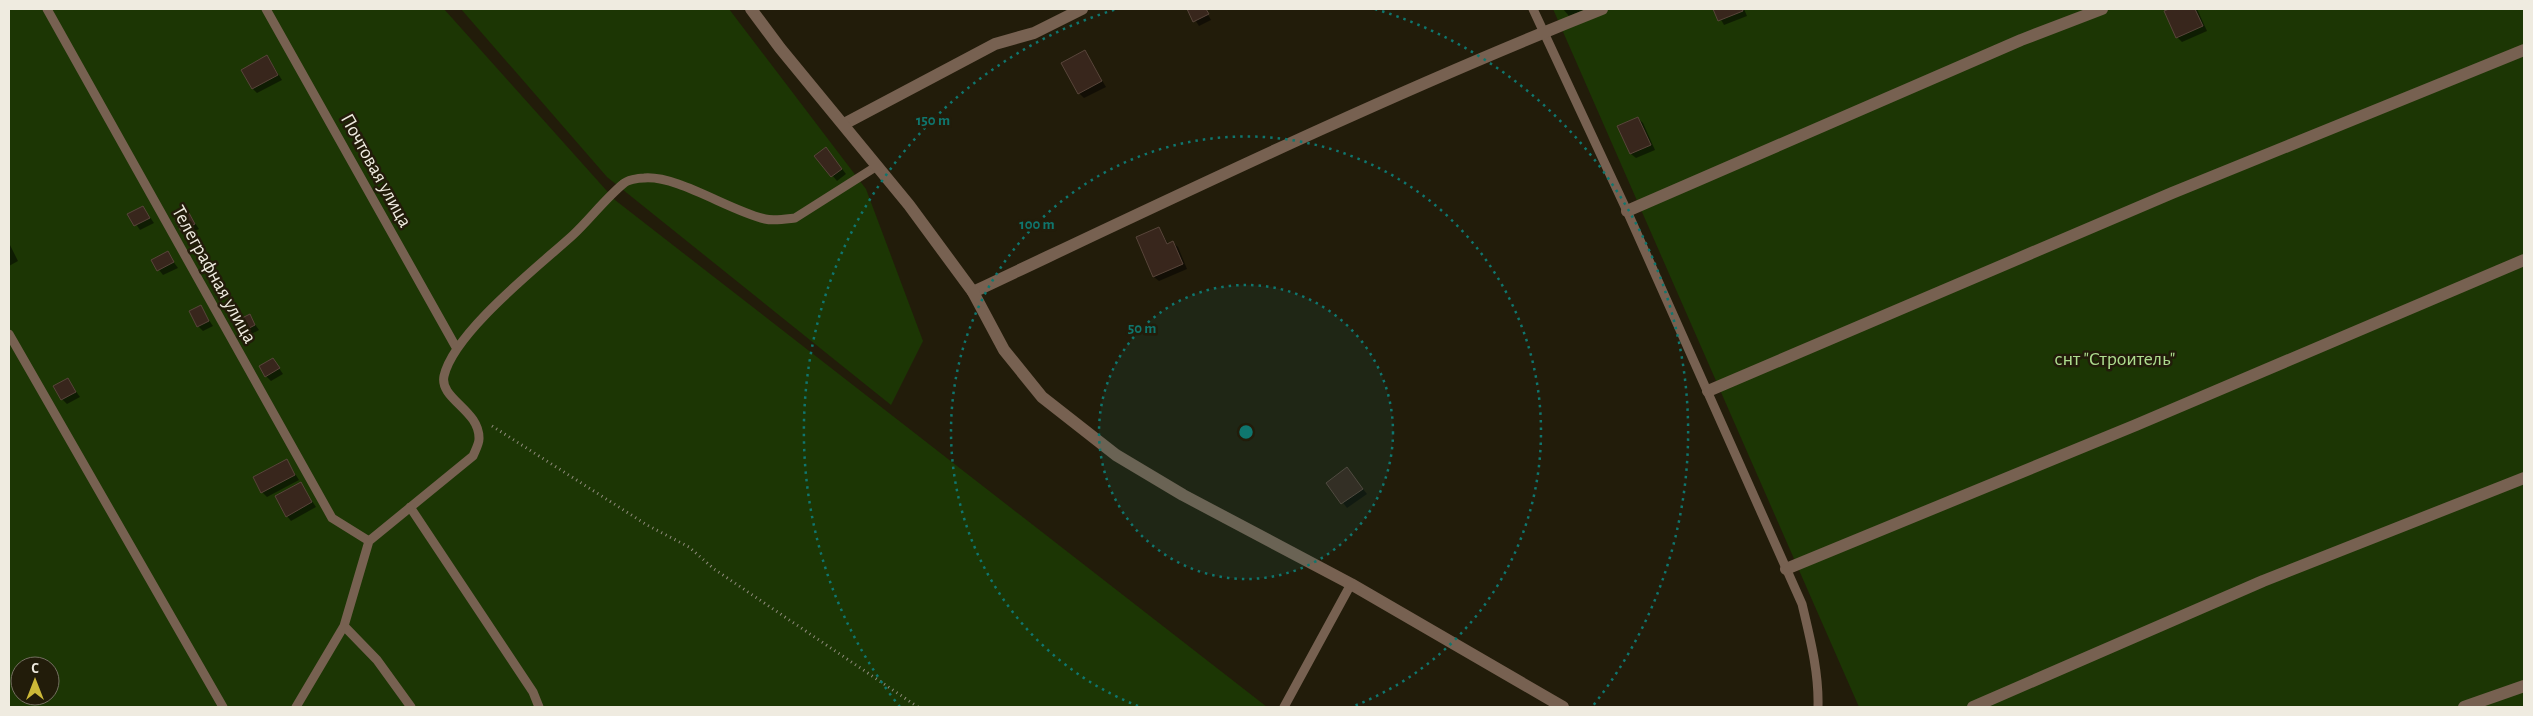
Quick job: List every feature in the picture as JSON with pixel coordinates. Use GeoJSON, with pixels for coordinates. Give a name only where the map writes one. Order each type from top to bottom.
{"type":"FeatureCollection","features":[{"type":"Feature","properties":{"kind":"street"},"geometry":{"type":"LineString","coordinates":[[751,9],[780,48],[877,166],[973,292],[1004,350],[1042,397],[1116,455],[1183,495],[1351,584],[1563,707]]}},
{"type":"Feature","properties":{"kind":"street"},"geometry":{"type":"LineString","coordinates":[[844,124],[995,44],[1034,33],[1082,9]]}},
{"type":"Feature","properties":{"kind":"street"},"geometry":{"type":"LineString","coordinates":[[973,292],[1241,165],[1543,32],[1602,9]]}},
{"type":"Feature","properties":{"kind":"street"},"geometry":{"type":"LineString","coordinates":[[1627,211],[2012,44],[2102,9]]}},
{"type":"Feature","properties":{"kind":"street"},"geometry":{"type":"LineString","coordinates":[[1708,391],[2172,193],[2524,50]]}},
{"type":"Feature","properties":{"kind":"street"},"geometry":{"type":"LineString","coordinates":[[1786,569],[2145,421],[2524,260]]}},
{"type":"Feature","properties":{"kind":"street"},"geometry":{"type":"LineString","coordinates":[[1973,707],[2263,580],[2524,478]]}},
{"type":"Feature","properties":{"kind":"street"},"geometry":{"type":"LineString","coordinates":[[2464,707],[2524,686]]}},
{"type":"Feature","properties":{"kind":"lane","name":"Телеграфная улица"},"geometry":{"type":"LineString","coordinates":[[47,9],[332,518],[369,540]]}},
{"type":"Feature","properties":{"kind":"lane","name":"Почтовая улица"},"geometry":{"type":"LineString","coordinates":[[266,9],[457,349]]}},
{"type":"Feature","properties":{"kind":"lane"},"geometry":{"type":"LineString","coordinates":[[1533,9],[1627,211],[1802,604],[1819,690],[1818,707]]}},
{"type":"Feature","properties":{"kind":"lane"},"geometry":{"type":"LineString","coordinates":[[296,707],[344,626],[369,540],[473,456],[480,440],[475,418],[452,397],[444,384],[444,376],[457,349],[516,284],[572,235],[624,182],[644,178],[666,180],[740,211],[767,220],[782,220],[795,218],[877,166]]}},
{"type":"Feature","properties":{"kind":"lane"},"geometry":{"type":"LineString","coordinates":[[9,334],[223,707]]}},
{"type":"Feature","properties":{"kind":"lane"},"geometry":{"type":"LineString","coordinates":[[410,507],[533,692],[539,707]]}},
{"type":"Feature","properties":{"kind":"lane"},"geometry":{"type":"LineString","coordinates":[[1284,707],[1351,584]]}},
{"type":"Feature","properties":{"kind":"lane"},"geometry":{"type":"LineString","coordinates":[[344,626],[377,660],[411,707]]}},
{"type":"Feature","properties":{"kind":"path"},"geometry":{"type":"LineString","coordinates":[[475,418],[499,428],[647,526],[689,547],[714,569],[918,707]]}},
{"type":"Feature","properties":{"kind":"green space"},"geometry":{"type":"Polygon","coordinates":[[[9,9],[444,9],[615,200],[1267,707],[9,707],[9,9]]]}},
{"type":"Feature","properties":{"kind":"green space"},"geometry":{"type":"Polygon","coordinates":[[[461,9],[729,9],[866,189],[923,341],[891,405],[607,177],[461,9]]]}},
{"type":"Feature","properties":{"kind":"green space","name":"снт \"Строитель\""},"geometry":{"type":"Polygon","coordinates":[[[1553,9],[2524,9],[2524,707],[1859,707],[1553,9]]]}},
{"type":"Feature","properties":{"kind":"building"},"geometry":{"type":"Polygon","coordinates":[[[1187,9],[1206,9],[1209,14],[1193,22],[1187,9]]]}},
{"type":"Feature","properties":{"kind":"building"},"geometry":{"type":"Polygon","coordinates":[[[1713,9],[1742,9],[1743,11],[1718,21],[1713,9]]]}},
{"type":"Feature","properties":{"kind":"building"},"geometry":{"type":"Polygon","coordinates":[[[2169,9],[2195,9],[2203,26],[2176,38],[2164,11],[2169,9]]]}},
{"type":"Feature","properties":{"kind":"building"},"geometry":{"type":"Polygon","coordinates":[[[1085,50],[1102,81],[1078,94],[1061,63],[1085,50]]]}},
{"type":"Feature","properties":{"kind":"building"},"geometry":{"type":"Polygon","coordinates":[[[267,55],[278,75],[252,89],[241,70],[267,55]]]}},
{"type":"Feature","properties":{"kind":"building"},"geometry":{"type":"Polygon","coordinates":[[[1638,117],[1651,145],[1630,154],[1617,126],[1638,117]]]}},
{"type":"Feature","properties":{"kind":"building"},"geometry":{"type":"Polygon","coordinates":[[[826,147],[842,169],[831,177],[814,156],[826,147]]]}},
{"type":"Feature","properties":{"kind":"building"},"geometry":{"type":"Polygon","coordinates":[[[143,206],[150,218],[134,226],[127,214],[143,206]]]}},
{"type":"Feature","properties":{"kind":"building"},"geometry":{"type":"Polygon","coordinates":[[[189,213],[195,224],[181,231],[175,220],[189,213]]]}},
{"type":"Feature","properties":{"kind":"building"},"geometry":{"type":"Polygon","coordinates":[[[1159,227],[1167,244],[1173,241],[1183,264],[1153,277],[1136,237],[1159,227]]]}},
{"type":"Feature","properties":{"kind":"building"},"geometry":{"type":"Polygon","coordinates":[[[168,251],[174,262],[157,271],[151,260],[168,251]]]}},
{"type":"Feature","properties":{"kind":"building"},"geometry":{"type":"Polygon","coordinates":[[[201,305],[209,321],[197,327],[189,311],[201,305]]]}},
{"type":"Feature","properties":{"kind":"building"},"geometry":{"type":"Polygon","coordinates":[[[250,314],[255,325],[240,333],[234,322],[250,314]]]}},
{"type":"Feature","properties":{"kind":"building"},"geometry":{"type":"Polygon","coordinates":[[[273,358],[280,368],[265,377],[259,366],[273,358]]]}},
{"type":"Feature","properties":{"kind":"building"},"geometry":{"type":"Polygon","coordinates":[[[68,378],[76,392],[61,400],[53,386],[68,378]]]}},
{"type":"Feature","properties":{"kind":"building"},"geometry":{"type":"Polygon","coordinates":[[[287,459],[295,475],[261,493],[253,477],[287,459]]]}},
{"type":"Feature","properties":{"kind":"building"},"geometry":{"type":"Polygon","coordinates":[[[1347,467],[1363,489],[1341,504],[1326,483],[1347,467]]]}},
{"type":"Feature","properties":{"kind":"building"},"geometry":{"type":"Polygon","coordinates":[[[301,482],[312,502],[286,517],[275,496],[301,482]]]}}]}
